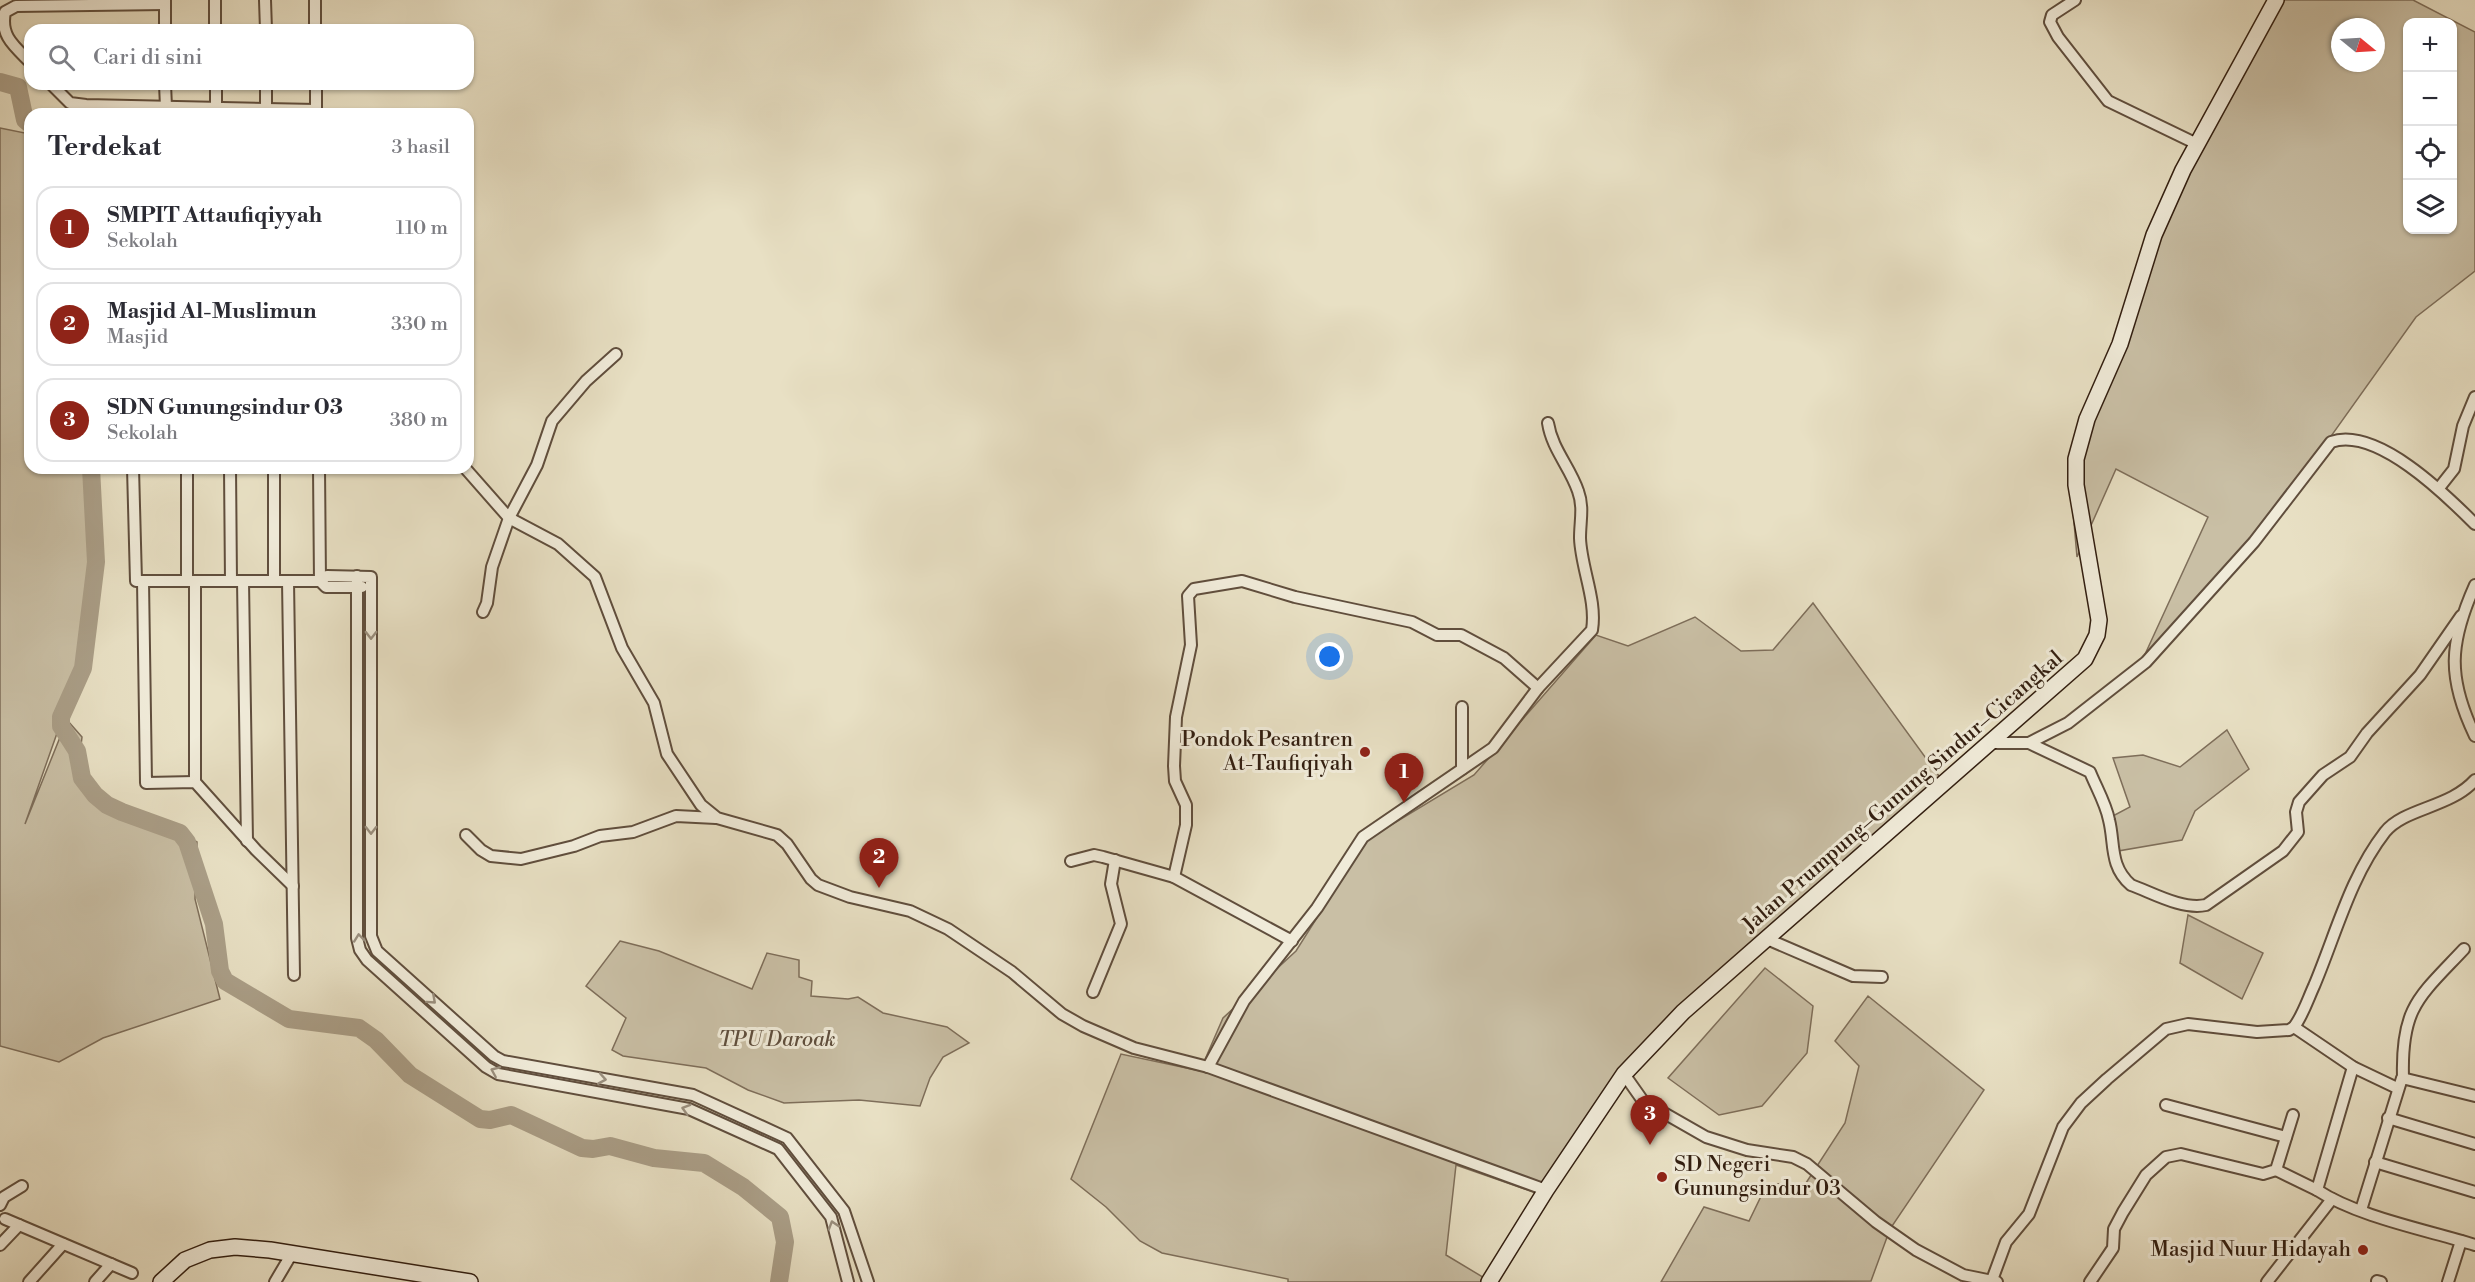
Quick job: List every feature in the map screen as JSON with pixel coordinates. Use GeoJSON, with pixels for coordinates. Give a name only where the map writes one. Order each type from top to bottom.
{"type":"FeatureCollection","features":[{"type":"Feature","properties":{"kind":"main road","name":"Jalan Prumpung–Gunung Sindur–Cicangkal"},"geometry":{"type":"LineString","coordinates":[[1489,1282],[1546,1190],[1624,1074],[1662,1033],[2085,659],[2097,635],[2099,620],[2076,486],[2076,459],[2087,419],[2120,344],[2154,235],[2197,144],[2276,0]]}},
{"type":"Feature","properties":{"kind":"main road"},"geometry":{"type":"LineString","coordinates":[[161,1282],[185,1260],[210,1250],[250,1248],[470,1282]]}},
{"type":"Feature","properties":{"kind":"street"},"geometry":{"type":"LineString","coordinates":[[215,0],[215,24]]}},
{"type":"Feature","properties":{"kind":"street"},"geometry":{"type":"LineString","coordinates":[[265,0],[266,24]]}},
{"type":"Feature","properties":{"kind":"street"},"geometry":{"type":"LineString","coordinates":[[315,0],[315,24]]}},
{"type":"Feature","properties":{"kind":"street"},"geometry":{"type":"LineString","coordinates":[[2075,0],[2052,15],[2050,22],[2058,38],[2108,101],[2197,144]]}},
{"type":"Feature","properties":{"kind":"street"},"geometry":{"type":"LineString","coordinates":[[24,54],[3,35],[2,23],[5,12],[16,6],[165,2],[165,24]]}},
{"type":"Feature","properties":{"kind":"street"},"geometry":{"type":"LineString","coordinates":[[57,90],[70,103],[111,108]]}},
{"type":"Feature","properties":{"kind":"street"},"geometry":{"type":"LineString","coordinates":[[165,90],[166,107]]}},
{"type":"Feature","properties":{"kind":"street"},"geometry":{"type":"LineString","coordinates":[[218,90],[223,108]]}},
{"type":"Feature","properties":{"kind":"street"},"geometry":{"type":"LineString","coordinates":[[267,90],[270,108]]}},
{"type":"Feature","properties":{"kind":"street"},"geometry":{"type":"LineString","coordinates":[[316,90],[316,108]]}},
{"type":"Feature","properties":{"kind":"street"},"geometry":{"type":"LineString","coordinates":[[153,108],[171,108]]}},
{"type":"Feature","properties":{"kind":"street"},"geometry":{"type":"LineString","coordinates":[[483,612],[487,603],[492,567],[509,518],[537,465],[552,421],[586,381],[616,354]]}},
{"type":"Feature","properties":{"kind":"street"},"geometry":{"type":"LineString","coordinates":[[2439,488],[2454,469],[2463,426],[2475,397]]}},
{"type":"Feature","properties":{"kind":"street"},"geometry":{"type":"LineString","coordinates":[[1208,1067],[1244,1001],[1292,941],[1363,837],[1493,748],[1538,688],[1592,630],[1594,619],[1582,551],[1582,509],[1579,493],[1550,438],[1548,423]]}},
{"type":"Feature","properties":{"kind":"street"},"geometry":{"type":"LineString","coordinates":[[2029,743],[2068,723],[2146,662],[2254,542],[2331,442],[2351,438],[2359,440],[2398,460],[2439,488],[2475,524]]}},
{"type":"Feature","properties":{"kind":"street"},"geometry":{"type":"LineString","coordinates":[[133,474],[135,581],[320,581]]}},
{"type":"Feature","properties":{"kind":"street"},"geometry":{"type":"LineString","coordinates":[[186,474],[195,782],[247,841],[293,886]]}},
{"type":"Feature","properties":{"kind":"street"},"geometry":{"type":"LineString","coordinates":[[230,474],[231,581]]}},
{"type":"Feature","properties":{"kind":"street"},"geometry":{"type":"LineString","coordinates":[[274,474],[274,581]]}},
{"type":"Feature","properties":{"kind":"street"},"geometry":{"type":"LineString","coordinates":[[319,474],[320,581],[326,587],[357,582],[371,587],[371,936],[377,951],[503,1061],[693,1095],[787,1138],[844,1211],[868,1282]]}},
{"type":"Feature","properties":{"kind":"street"},"geometry":{"type":"LineString","coordinates":[[470,474],[509,518],[558,544],[595,577],[622,648],[654,702],[667,754],[701,805],[717,818]]}},
{"type":"Feature","properties":{"kind":"street"},"geometry":{"type":"LineString","coordinates":[[143,581],[146,783],[195,782]]}},
{"type":"Feature","properties":{"kind":"street"},"geometry":{"type":"LineString","coordinates":[[243,581],[247,841]]}},
{"type":"Feature","properties":{"kind":"street"},"geometry":{"type":"LineString","coordinates":[[288,581],[294,975]]}},
{"type":"Feature","properties":{"kind":"street"},"geometry":{"type":"LineString","coordinates":[[1174,877],[1186,825],[1186,805],[1175,781],[1173,766],[1176,717],[1191,645],[1188,596],[1194,589],[1242,581],[1295,597],[1412,622],[1437,634],[1461,635],[1504,658],[1538,688]]}},
{"type":"Feature","properties":{"kind":"street"},"geometry":{"type":"LineString","coordinates":[[357,582],[357,938],[360,950],[367,960],[486,1067],[498,1074],[689,1109],[778,1149],[831,1217],[848,1282]]}},
{"type":"Feature","properties":{"kind":"street"},"geometry":{"type":"LineString","coordinates":[[1988,743],[2029,743],[2090,772],[2110,820],[2110,837],[2115,859],[2126,880],[2131,885],[2176,902],[2198,907],[2206,906],[2283,851],[2294,840],[2298,832],[2296,812],[2300,802],[2324,775],[2350,757],[2367,733],[2420,675],[2461,616],[2475,585]]}},
{"type":"Feature","properties":{"kind":"street"},"geometry":{"type":"LineString","coordinates":[[2461,616],[2454,647],[2458,687],[2463,712],[2475,736]]}},
{"type":"Feature","properties":{"kind":"street"},"geometry":{"type":"LineString","coordinates":[[1462,708],[1462,769]]}},
{"type":"Feature","properties":{"kind":"street"},"geometry":{"type":"LineString","coordinates":[[1624,1074],[1643,1101],[1706,1137],[1747,1150],[1793,1157],[1807,1164],[1876,1222],[1960,1279],[1995,1281],[2006,1242],[2029,1214],[2063,1127],[2081,1103],[2166,1029],[2188,1024],[2257,1032],[2289,1030],[2294,1027],[2336,935],[2355,879],[2386,831],[2398,820],[2441,804],[2475,780]]}},
{"type":"Feature","properties":{"kind":"street"},"geometry":{"type":"LineString","coordinates":[[466,836],[491,856],[520,859],[574,846],[600,836],[633,832],[676,816],[717,818],[777,835],[787,844],[818,885],[850,897],[910,911],[948,930],[1012,972],[1062,1014],[1083,1026],[1134,1048],[1208,1067],[1546,1190]]}},
{"type":"Feature","properties":{"kind":"street"},"geometry":{"type":"LineString","coordinates":[[1071,861],[1094,855],[1174,877],[1292,941]]}},
{"type":"Feature","properties":{"kind":"street"},"geometry":{"type":"LineString","coordinates":[[1093,992],[1121,924],[1112,884],[1115,860]]}},
{"type":"Feature","properties":{"kind":"street"},"geometry":{"type":"LineString","coordinates":[[1767,939],[1853,976],[1882,977]]}},
{"type":"Feature","properties":{"kind":"street"},"geometry":{"type":"LineString","coordinates":[[2361,1210],[2397,1088],[2403,1077],[2402,1047],[2409,1016],[2430,985],[2464,949]]}},
{"type":"Feature","properties":{"kind":"street"},"geometry":{"type":"LineString","coordinates":[[2294,1027],[2353,1067],[2397,1088]]}},
{"type":"Feature","properties":{"kind":"street"},"geometry":{"type":"LineString","coordinates":[[2317,1190],[2353,1067]]}},
{"type":"Feature","properties":{"kind":"street"},"geometry":{"type":"LineString","coordinates":[[2403,1077],[2475,1096]]}},
{"type":"Feature","properties":{"kind":"street"},"geometry":{"type":"LineString","coordinates":[[2166,1105],[2286,1137]]}},
{"type":"Feature","properties":{"kind":"street"},"geometry":{"type":"LineString","coordinates":[[2276,1170],[2293,1115]]}},
{"type":"Feature","properties":{"kind":"street"},"geometry":{"type":"LineString","coordinates":[[2388,1118],[2475,1144]]}},
{"type":"Feature","properties":{"kind":"street"},"geometry":{"type":"LineString","coordinates":[[2090,1282],[2113,1248],[2114,1229],[2146,1175],[2166,1157],[2181,1154],[2264,1174],[2276,1170],[2332,1199],[2361,1210],[2475,1245]]}},
{"type":"Feature","properties":{"kind":"street"},"geometry":{"type":"LineString","coordinates":[[2375,1162],[2475,1192]]}},
{"type":"Feature","properties":{"kind":"street"},"geometry":{"type":"LineString","coordinates":[[1,1199],[22,1186]]}},
{"type":"Feature","properties":{"kind":"street"},"geometry":{"type":"LineString","coordinates":[[2266,1282],[2332,1199]]}},
{"type":"Feature","properties":{"kind":"street"},"geometry":{"type":"LineString","coordinates":[[5,1219],[132,1273]]}},
{"type":"Feature","properties":{"kind":"street"},"geometry":{"type":"LineString","coordinates":[[0,1245],[19,1225]]}},
{"type":"Feature","properties":{"kind":"street"},"geometry":{"type":"LineString","coordinates":[[2448,1282],[2462,1240]]}},
{"type":"Feature","properties":{"kind":"street"},"geometry":{"type":"LineString","coordinates":[[29,1282],[63,1244]]}},
{"type":"Feature","properties":{"kind":"street"},"geometry":{"type":"LineString","coordinates":[[275,1282],[291,1255]]}},
{"type":"Feature","properties":{"kind":"street"},"geometry":{"type":"LineString","coordinates":[[95,1282],[111,1264]]}},
{"type":"Feature","properties":{"kind":"green space"},"geometry":{"type":"Polygon","coordinates":[[[2277,0],[2413,0],[2448,18],[2403,18],[2403,234],[2457,234],[2457,23],[2475,32],[2475,271],[2416,317],[2284,502],[2141,663],[2208,517],[2116,469],[2077,557],[2071,488],[2084,411],[2172,201],[2277,0]]]}},
{"type":"Feature","properties":{"kind":"green space"},"geometry":{"type":"Polygon","coordinates":[[[0,128],[24,133],[24,474],[91,474],[93,590],[68,702],[25,824],[67,720],[82,737],[79,762],[87,797],[107,811],[161,821],[197,842],[195,899],[220,999],[103,1038],[59,1062],[0,1046],[0,128]]]}},
{"type":"Feature","properties":{"kind":"green space"},"geometry":{"type":"Polygon","coordinates":[[[1813,603],[1944,783],[1631,1067],[1545,1196],[1456,1165],[1446,1255],[1491,1282],[1288,1282],[1288,1279],[1162,1253],[1140,1241],[1106,1207],[1071,1179],[1121,1054],[1200,1071],[1223,1018],[1296,951],[1366,840],[1474,775],[1596,635],[1628,646],[1695,617],[1741,651],[1773,650],[1813,603]]]}},
{"type":"Feature","properties":{"kind":"green space"},"geometry":{"type":"Polygon","coordinates":[[[2227,730],[2249,769],[2195,811],[2182,840],[2112,852],[2111,817],[2130,807],[2113,758],[2143,755],[2180,767],[2227,730]]]}},
{"type":"Feature","properties":{"kind":"green space"},"geometry":{"type":"Polygon","coordinates":[[[2188,915],[2263,953],[2242,999],[2180,963],[2188,915]]]}},
{"type":"Feature","properties":{"kind":"green space","name":"TPU Daroak"},"geometry":{"type":"Polygon","coordinates":[[[620,941],[659,951],[752,989],[767,953],[799,960],[799,977],[812,981],[811,996],[848,999],[858,997],[883,1013],[947,1027],[969,1043],[943,1057],[930,1078],[920,1106],[859,1100],[784,1103],[748,1090],[706,1068],[623,1056],[612,1050],[626,1018],[586,986],[620,941]]]}},
{"type":"Feature","properties":{"kind":"green space"},"geometry":{"type":"Polygon","coordinates":[[[1765,968],[1813,1006],[1807,1053],[1762,1106],[1719,1115],[1668,1078],[1765,968]]]}},
{"type":"Feature","properties":{"kind":"green space"},"geometry":{"type":"Polygon","coordinates":[[[1868,996],[1984,1090],[1890,1229],[1871,1281],[1661,1282],[1704,1207],[1749,1221],[1767,1184],[1806,1183],[1845,1123],[1859,1066],[1835,1041],[1868,996]]]}},
{"type":"Feature","properties":{"kind":"waterway"},"geometry":{"type":"LineString","coordinates":[[0,82],[18,87],[24,115]]}},
{"type":"Feature","properties":{"kind":"waterway"},"geometry":{"type":"LineString","coordinates":[[91,474],[96,562],[83,668],[61,717],[61,726],[77,751],[82,778],[95,795],[107,805],[122,812],[180,833],[187,842],[214,924],[220,971],[225,981],[289,1019],[359,1028],[376,1040],[410,1075],[480,1119],[490,1120],[511,1115],[582,1148],[610,1146],[654,1158],[704,1163],[743,1187],[780,1217],[785,1242],[779,1282]]}},
{"type":"Feature","properties":{"kind":"place","name":"Pondok Pesantren At-Taufiqiyah"},"geometry":{"type":"Point","coordinates":[1365,752]}},
{"type":"Feature","properties":{"kind":"place","name":"SMPIT Attaufiqiyyah"},"geometry":{"type":"Point","coordinates":[1404,803]}},
{"type":"Feature","properties":{"kind":"place","name":"Masjid Al-Muslimun"},"geometry":{"type":"Point","coordinates":[879,888]}},
{"type":"Feature","properties":{"kind":"place","name":"SDN Gunungsindur 03"},"geometry":{"type":"Point","coordinates":[1650,1145]}},
{"type":"Feature","properties":{"kind":"place","name":"SD Negeri Gunungsindur 03"},"geometry":{"type":"Point","coordinates":[1662,1177]}},
{"type":"Feature","properties":{"kind":"place","name":"Masjid Nuur Hidayah"},"geometry":{"type":"Point","coordinates":[2363,1250]}}]}
